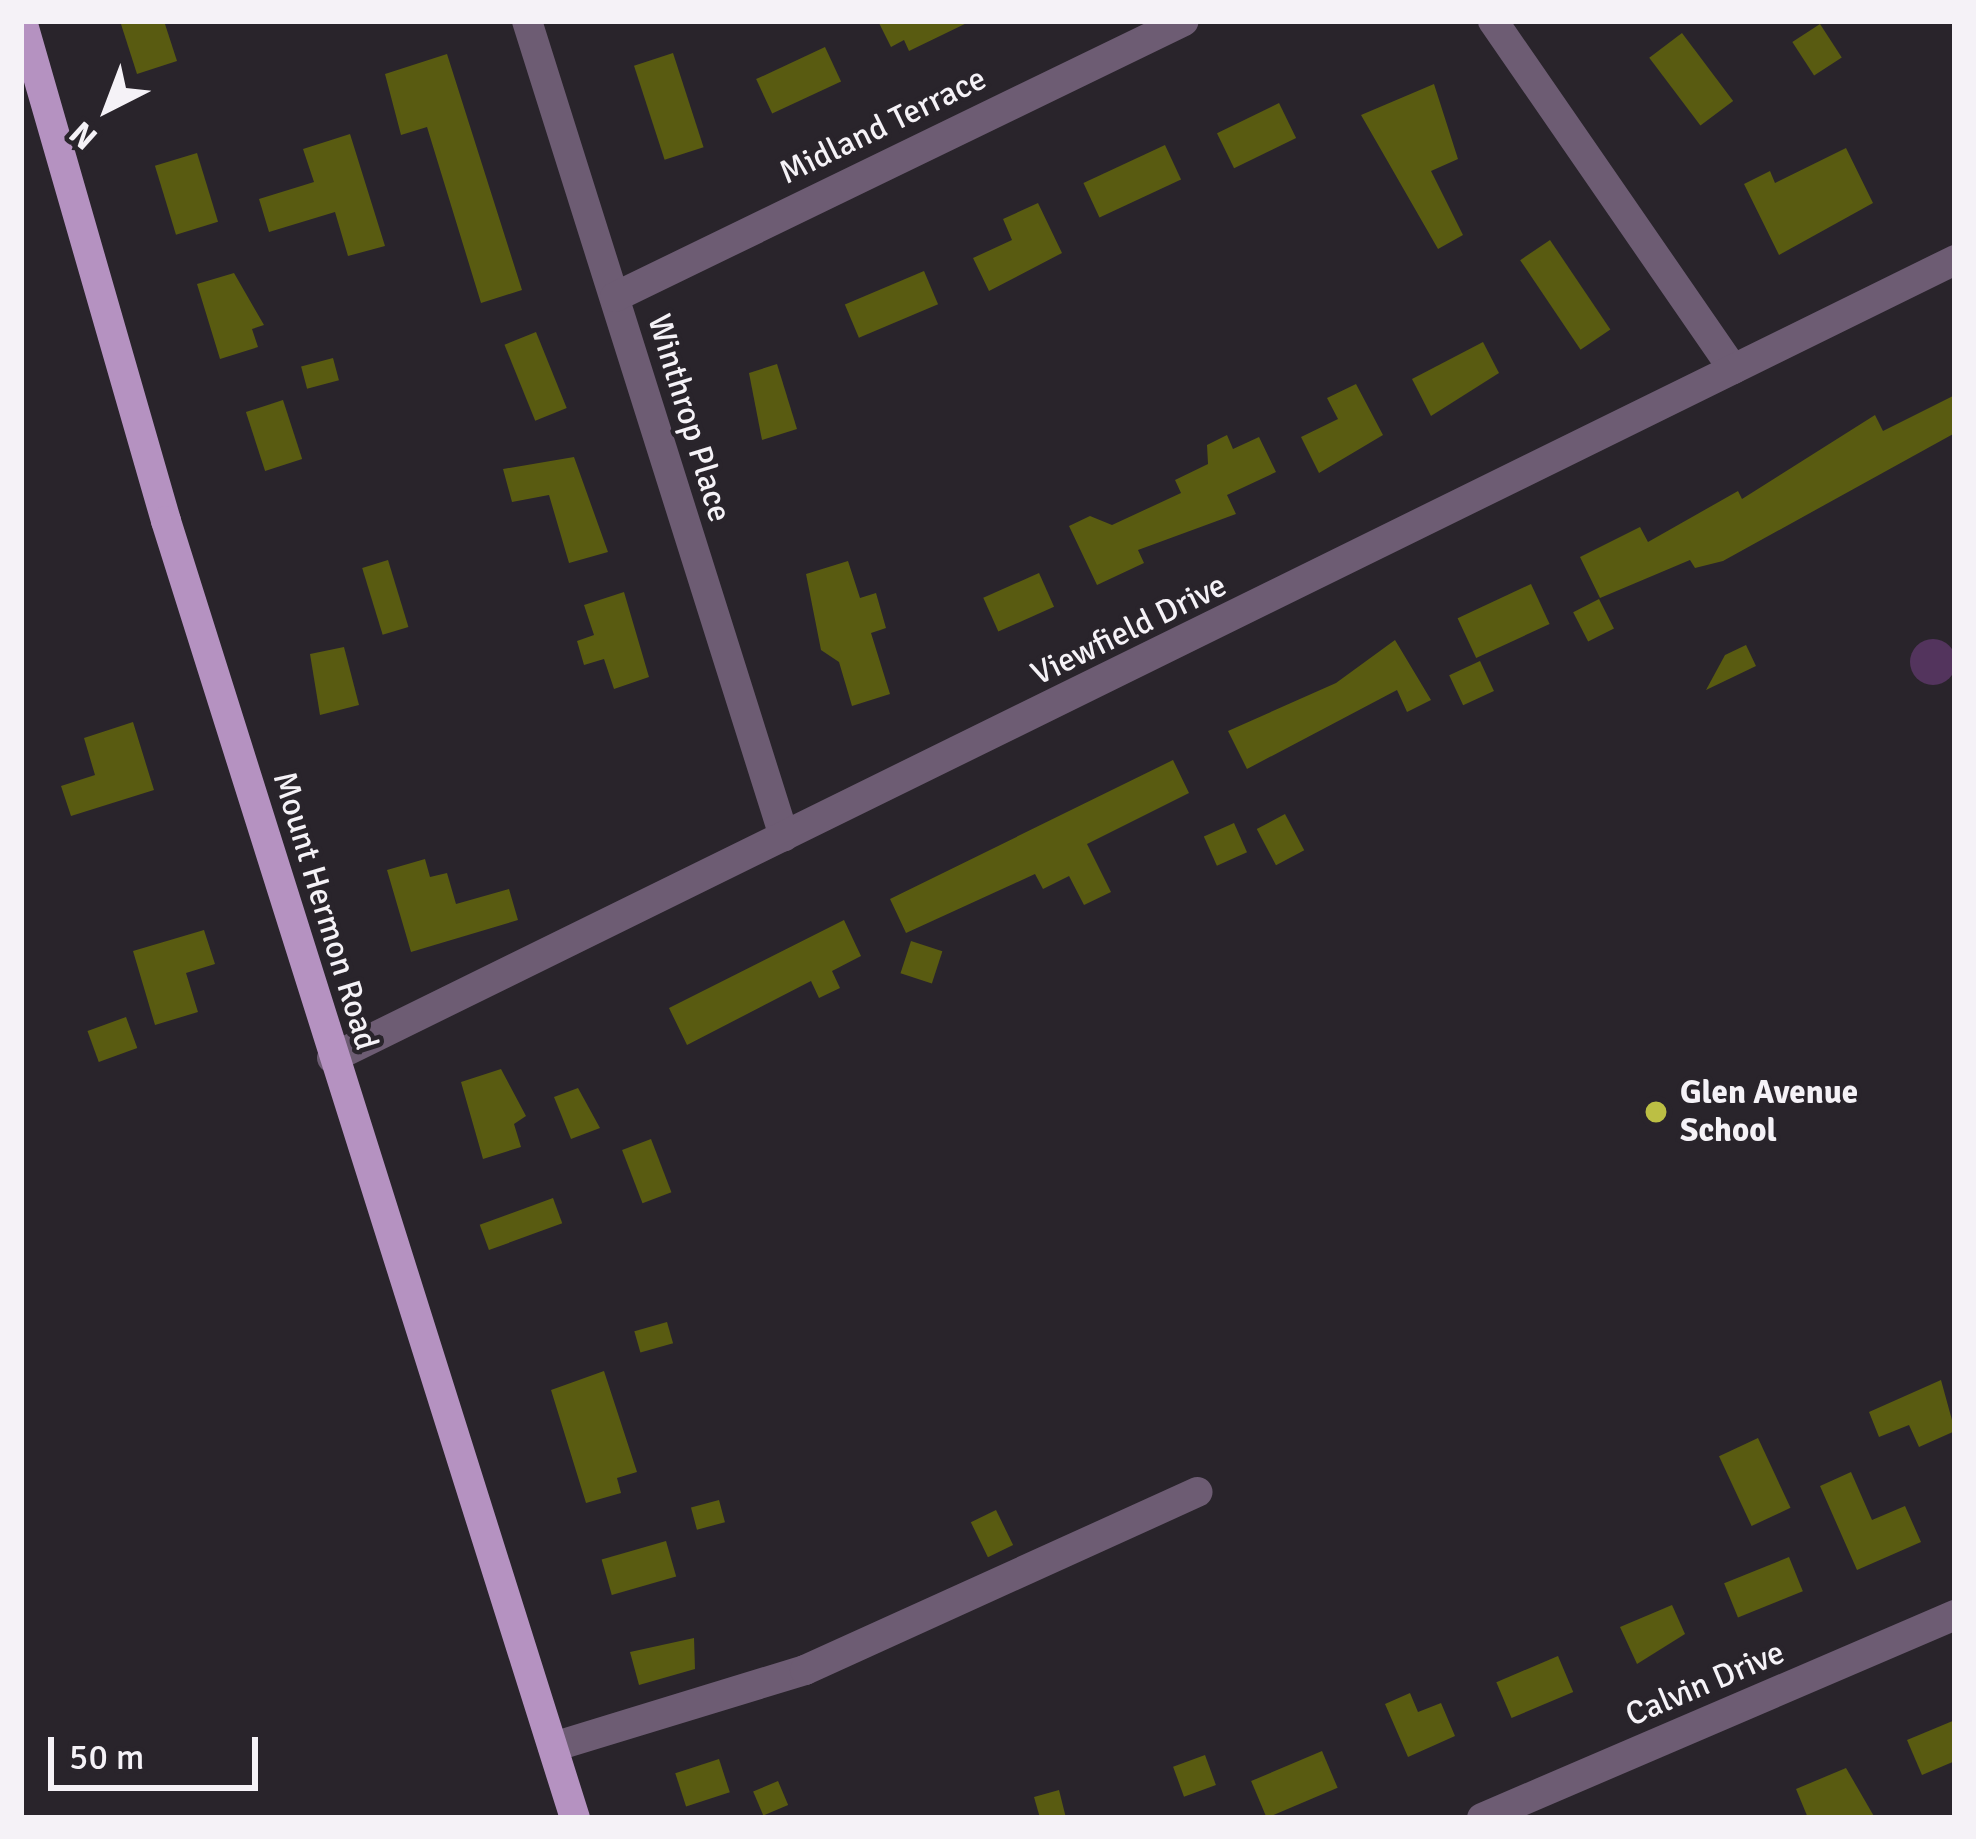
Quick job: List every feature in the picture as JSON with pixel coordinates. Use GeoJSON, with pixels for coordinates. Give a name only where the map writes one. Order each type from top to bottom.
{"type":"FeatureCollection","features":[{"type":"Feature","properties":{"kind":"main road","name":"Mount Hermon Road"},"geometry":{"type":"LineString","coordinates":[[22,21],[332,1058],[574,1818]]}},
{"type":"Feature","properties":{"kind":"street","name":"Winthrop Place"},"geometry":{"type":"LineString","coordinates":[[526,21],[784,836]]}},
{"type":"Feature","properties":{"kind":"street","name":"Midland Terrace"},"geometry":{"type":"LineString","coordinates":[[615,297],[1184,21]]}},
{"type":"Feature","properties":{"kind":"street"},"geometry":{"type":"LineString","coordinates":[[1493,21],[1733,369]]}},
{"type":"Feature","properties":{"kind":"street","name":"Viewfield Drive"},"geometry":{"type":"LineString","coordinates":[[332,1058],[1955,260]]}},
{"type":"Feature","properties":{"kind":"street"},"geometry":{"type":"LineString","coordinates":[[553,1747],[805,1670],[1198,1492]]}},
{"type":"Feature","properties":{"kind":"street","name":"Calvin Drive"},"geometry":{"type":"LineString","coordinates":[[1482,1818],[1955,1615]]}},
{"type":"Feature","properties":{"kind":"shaded area"},"geometry":{"type":"Polygon","coordinates":[[[1933,639],[1949,646],[1956,662],[1949,678],[1933,685],[1917,678],[1910,662],[1917,646],[1933,639]]]}},
{"type":"Feature","properties":{"kind":"building"},"geometry":{"type":"Polygon","coordinates":[[[120,21],[164,21],[177,61],[137,74],[120,21]]]}},
{"type":"Feature","properties":{"kind":"building"},"geometry":{"type":"Polygon","coordinates":[[[878,21],[971,21],[909,51],[904,40],[891,47],[878,21]]]}},
{"type":"Feature","properties":{"kind":"building"},"geometry":{"type":"Polygon","coordinates":[[[1820,24],[1842,58],[1814,76],[1792,42],[1820,24]]]}},
{"type":"Feature","properties":{"kind":"building"},"geometry":{"type":"Polygon","coordinates":[[[1682,33],[1733,101],[1700,126],[1649,58],[1682,33]]]}},
{"type":"Feature","properties":{"kind":"building"},"geometry":{"type":"Polygon","coordinates":[[[825,47],[841,81],[772,114],[756,79],[825,47]]]}},
{"type":"Feature","properties":{"kind":"building"},"geometry":{"type":"Polygon","coordinates":[[[673,53],[704,147],[665,160],[634,66],[673,53]]]}},
{"type":"Feature","properties":{"kind":"building"},"geometry":{"type":"Polygon","coordinates":[[[447,54],[522,290],[481,303],[427,127],[401,135],[385,74],[447,54]]]}},
{"type":"Feature","properties":{"kind":"building"},"geometry":{"type":"Polygon","coordinates":[[[1434,84],[1458,159],[1431,171],[1463,235],[1438,249],[1361,115],[1434,84]]]}},
{"type":"Feature","properties":{"kind":"building"},"geometry":{"type":"Polygon","coordinates":[[[1279,103],[1296,138],[1234,168],[1217,133],[1279,103]]]}},
{"type":"Feature","properties":{"kind":"building"},"geometry":{"type":"Polygon","coordinates":[[[350,134],[385,246],[348,256],[335,212],[269,232],[259,199],[314,182],[303,149],[350,134]]]}},
{"type":"Feature","properties":{"kind":"building"},"geometry":{"type":"Polygon","coordinates":[[[1165,145],[1181,179],[1099,217],[1083,183],[1165,145]]]}},
{"type":"Feature","properties":{"kind":"building"},"geometry":{"type":"Polygon","coordinates":[[[1846,148],[1873,203],[1779,255],[1744,184],[1770,171],[1775,183],[1846,148]]]}},
{"type":"Feature","properties":{"kind":"building"},"geometry":{"type":"Polygon","coordinates":[[[197,153],[218,222],[176,235],[155,166],[197,153]]]}},
{"type":"Feature","properties":{"kind":"building"},"geometry":{"type":"Polygon","coordinates":[[[1038,203],[1062,253],[989,291],[973,258],[1012,240],[1003,219],[1038,203]]]}},
{"type":"Feature","properties":{"kind":"building"},"geometry":{"type":"Polygon","coordinates":[[[1550,240],[1610,330],[1581,350],[1520,260],[1550,240]]]}},
{"type":"Feature","properties":{"kind":"building"},"geometry":{"type":"Polygon","coordinates":[[[924,271],[938,304],[859,338],[845,305],[924,271]]]}},
{"type":"Feature","properties":{"kind":"building"},"geometry":{"type":"Polygon","coordinates":[[[234,273],[264,325],[252,329],[258,347],[220,359],[197,284],[234,273]]]}},
{"type":"Feature","properties":{"kind":"building"},"geometry":{"type":"Polygon","coordinates":[[[536,332],[567,408],[535,421],[504,345],[536,332]]]}},
{"type":"Feature","properties":{"kind":"building"},"geometry":{"type":"Polygon","coordinates":[[[1483,342],[1499,373],[1431,416],[1412,379],[1483,342]]]}},
{"type":"Feature","properties":{"kind":"building"},"geometry":{"type":"Polygon","coordinates":[[[333,358],[339,380],[307,389],[301,367],[333,358]]]}},
{"type":"Feature","properties":{"kind":"building"},"geometry":{"type":"Polygon","coordinates":[[[777,364],[797,429],[762,440],[749,373],[777,364]]]}},
{"type":"Feature","properties":{"kind":"building"},"geometry":{"type":"Polygon","coordinates":[[[1356,384],[1383,435],[1319,473],[1301,437],[1338,419],[1327,398],[1356,384]]]}},
{"type":"Feature","properties":{"kind":"building"},"geometry":{"type":"Polygon","coordinates":[[[1955,395],[1955,433],[1723,561],[1695,568],[1690,560],[1600,598],[1580,557],[1640,527],[1648,542],[1738,491],[1742,499],[1875,415],[1883,431],[1955,395]]]}},
{"type":"Feature","properties":{"kind":"building"},"geometry":{"type":"Polygon","coordinates":[[[283,400],[302,459],[265,471],[246,412],[283,400]]]}},
{"type":"Feature","properties":{"kind":"building"},"geometry":{"type":"Polygon","coordinates":[[[1227,435],[1233,449],[1259,437],[1276,472],[1227,495],[1236,514],[1138,550],[1144,563],[1097,585],[1069,526],[1090,516],[1112,525],[1181,493],[1175,480],[1208,464],[1207,445],[1227,435]]]}},
{"type":"Feature","properties":{"kind":"building"},"geometry":{"type":"Polygon","coordinates":[[[574,457],[608,552],[569,563],[549,495],[512,502],[503,469],[574,457]]]}},
{"type":"Feature","properties":{"kind":"building"},"geometry":{"type":"Polygon","coordinates":[[[388,560],[408,627],[383,635],[362,568],[388,560]]]}},
{"type":"Feature","properties":{"kind":"building"},"geometry":{"type":"Polygon","coordinates":[[[848,561],[860,598],[876,593],[886,628],[871,633],[890,694],[852,706],[839,662],[821,650],[806,574],[848,561]]]}},
{"type":"Feature","properties":{"kind":"building"},"geometry":{"type":"Polygon","coordinates":[[[1039,573],[1054,607],[998,632],[983,598],[1039,573]]]}},
{"type":"Feature","properties":{"kind":"building"},"geometry":{"type":"Polygon","coordinates":[[[1531,584],[1550,624],[1476,658],[1458,618],[1531,584]]]}},
{"type":"Feature","properties":{"kind":"building"},"geometry":{"type":"Polygon","coordinates":[[[624,592],[649,677],[614,689],[604,659],[584,665],[577,641],[594,635],[584,605],[624,592]]]}},
{"type":"Feature","properties":{"kind":"building"},"geometry":{"type":"Polygon","coordinates":[[[1599,599],[1614,628],[1588,642],[1573,612],[1599,599]]]}},
{"type":"Feature","properties":{"kind":"building"},"geometry":{"type":"Polygon","coordinates":[[[1395,640],[1431,700],[1407,712],[1397,690],[1247,769],[1228,731],[1336,683],[1395,640]]]}},
{"type":"Feature","properties":{"kind":"building"},"geometry":{"type":"Polygon","coordinates":[[[1746,645],[1756,666],[1706,690],[1725,655],[1746,645]]]}},
{"type":"Feature","properties":{"kind":"building"},"geometry":{"type":"Polygon","coordinates":[[[344,647],[359,705],[320,715],[310,654],[344,647]]]}},
{"type":"Feature","properties":{"kind":"building"},"geometry":{"type":"Polygon","coordinates":[[[1480,661],[1494,691],[1463,705],[1449,675],[1480,661]]]}},
{"type":"Feature","properties":{"kind":"building"},"geometry":{"type":"Polygon","coordinates":[[[133,722],[154,790],[71,816],[61,786],[95,775],[84,738],[133,722]]]}},
{"type":"Feature","properties":{"kind":"building"},"geometry":{"type":"Polygon","coordinates":[[[1173,760],[1189,793],[1087,844],[1111,892],[1084,905],[1069,876],[1043,889],[1035,874],[906,933],[890,899],[1173,760]]]}},
{"type":"Feature","properties":{"kind":"building"},"geometry":{"type":"Polygon","coordinates":[[[1285,814],[1304,850],[1276,865],[1257,829],[1285,814]]]}},
{"type":"Feature","properties":{"kind":"building"},"geometry":{"type":"Polygon","coordinates":[[[1234,823],[1247,852],[1217,866],[1204,836],[1234,823]]]}},
{"type":"Feature","properties":{"kind":"building"},"geometry":{"type":"Polygon","coordinates":[[[425,859],[430,877],[447,873],[456,904],[509,889],[518,920],[411,952],[387,870],[425,859]]]}},
{"type":"Feature","properties":{"kind":"building"},"geometry":{"type":"Polygon","coordinates":[[[844,920],[861,956],[832,971],[840,988],[819,998],[811,981],[687,1045],[669,1008],[844,920]]]}},
{"type":"Feature","properties":{"kind":"building"},"geometry":{"type":"Polygon","coordinates":[[[204,930],[215,964],[186,973],[198,1012],[155,1025],[133,951],[204,930]]]}},
{"type":"Feature","properties":{"kind":"building"},"geometry":{"type":"Polygon","coordinates":[[[911,941],[942,951],[932,984],[900,973],[911,941]]]}},
{"type":"Feature","properties":{"kind":"building"},"geometry":{"type":"Polygon","coordinates":[[[126,1017],[137,1048],[99,1062],[87,1031],[126,1017]]]}},
{"type":"Feature","properties":{"kind":"building"},"geometry":{"type":"Polygon","coordinates":[[[501,1069],[526,1116],[514,1124],[521,1147],[483,1159],[461,1082],[501,1069]]]}},
{"type":"Feature","properties":{"kind":"building"},"geometry":{"type":"Polygon","coordinates":[[[578,1088],[600,1128],[571,1139],[554,1097],[578,1088]]]}},
{"type":"Feature","properties":{"kind":"building"},"geometry":{"type":"Polygon","coordinates":[[[651,1139],[671,1192],[642,1203],[622,1150],[651,1139]]]}},
{"type":"Feature","properties":{"kind":"building"},"geometry":{"type":"Polygon","coordinates":[[[553,1198],[562,1223],[489,1250],[480,1225],[553,1198]]]}},
{"type":"Feature","properties":{"kind":"building"},"geometry":{"type":"Polygon","coordinates":[[[667,1322],[673,1343],[640,1353],[634,1331],[667,1322]]]}},
{"type":"Feature","properties":{"kind":"building"},"geometry":{"type":"Polygon","coordinates":[[[604,1371],[637,1472],[617,1478],[621,1493],[586,1503],[551,1390],[604,1371]]]}},
{"type":"Feature","properties":{"kind":"building"},"geometry":{"type":"Polygon","coordinates":[[[1941,1380],[1955,1431],[1919,1447],[1909,1425],[1879,1437],[1869,1412],[1941,1380]]]}},
{"type":"Feature","properties":{"kind":"building"},"geometry":{"type":"Polygon","coordinates":[[[1758,1438],[1791,1508],[1752,1526],[1719,1456],[1758,1438]]]}},
{"type":"Feature","properties":{"kind":"building"},"geometry":{"type":"Polygon","coordinates":[[[1851,1472],[1872,1520],[1905,1506],[1921,1542],[1857,1570],[1820,1486],[1851,1472]]]}},
{"type":"Feature","properties":{"kind":"building"},"geometry":{"type":"Polygon","coordinates":[[[719,1500],[725,1522],[697,1530],[691,1508],[719,1500]]]}},
{"type":"Feature","properties":{"kind":"building"},"geometry":{"type":"Polygon","coordinates":[[[996,1510],[1013,1545],[988,1557],[971,1522],[996,1510]]]}},
{"type":"Feature","properties":{"kind":"building"},"geometry":{"type":"Polygon","coordinates":[[[666,1541],[676,1577],[612,1595],[602,1559],[666,1541]]]}},
{"type":"Feature","properties":{"kind":"building"},"geometry":{"type":"Polygon","coordinates":[[[1789,1557],[1803,1591],[1738,1618],[1724,1583],[1789,1557]]]}},
{"type":"Feature","properties":{"kind":"building"},"geometry":{"type":"Polygon","coordinates":[[[1672,1605],[1685,1634],[1637,1664],[1620,1627],[1672,1605]]]}},
{"type":"Feature","properties":{"kind":"building"},"geometry":{"type":"Polygon","coordinates":[[[694,1638],[695,1669],[639,1685],[630,1652],[694,1638]]]}},
{"type":"Feature","properties":{"kind":"building"},"geometry":{"type":"Polygon","coordinates":[[[1558,1656],[1573,1692],[1512,1718],[1496,1682],[1558,1656]]]}},
{"type":"Feature","properties":{"kind":"building"},"geometry":{"type":"Polygon","coordinates":[[[1410,1693],[1418,1712],[1441,1703],[1455,1736],[1408,1757],[1385,1704],[1410,1693]]]}},
{"type":"Feature","properties":{"kind":"building"},"geometry":{"type":"Polygon","coordinates":[[[1955,1720],[1955,1761],[1922,1775],[1907,1740],[1955,1720]]]}},
{"type":"Feature","properties":{"kind":"building"},"geometry":{"type":"Polygon","coordinates":[[[1322,1751],[1338,1788],[1267,1818],[1251,1781],[1322,1751]]]}},
{"type":"Feature","properties":{"kind":"building"},"geometry":{"type":"Polygon","coordinates":[[[1205,1755],[1216,1785],[1184,1797],[1173,1767],[1205,1755]]]}},
{"type":"Feature","properties":{"kind":"building"},"geometry":{"type":"Polygon","coordinates":[[[719,1759],[730,1792],[686,1807],[675,1773],[719,1759]]]}},
{"type":"Feature","properties":{"kind":"building"},"geometry":{"type":"Polygon","coordinates":[[[1846,1768],[1875,1818],[1808,1818],[1796,1789],[1846,1768]]]}},
{"type":"Feature","properties":{"kind":"building"},"geometry":{"type":"Polygon","coordinates":[[[778,1781],[788,1805],[763,1815],[753,1792],[778,1781]]]}},
{"type":"Feature","properties":{"kind":"building"},"geometry":{"type":"Polygon","coordinates":[[[1059,1790],[1066,1818],[1040,1818],[1034,1797],[1059,1790]]]}},
{"type":"Feature","properties":{"kind":"place","name":"Glen Avenue School"},"geometry":{"type":"Point","coordinates":[1656,1112]}}]}
